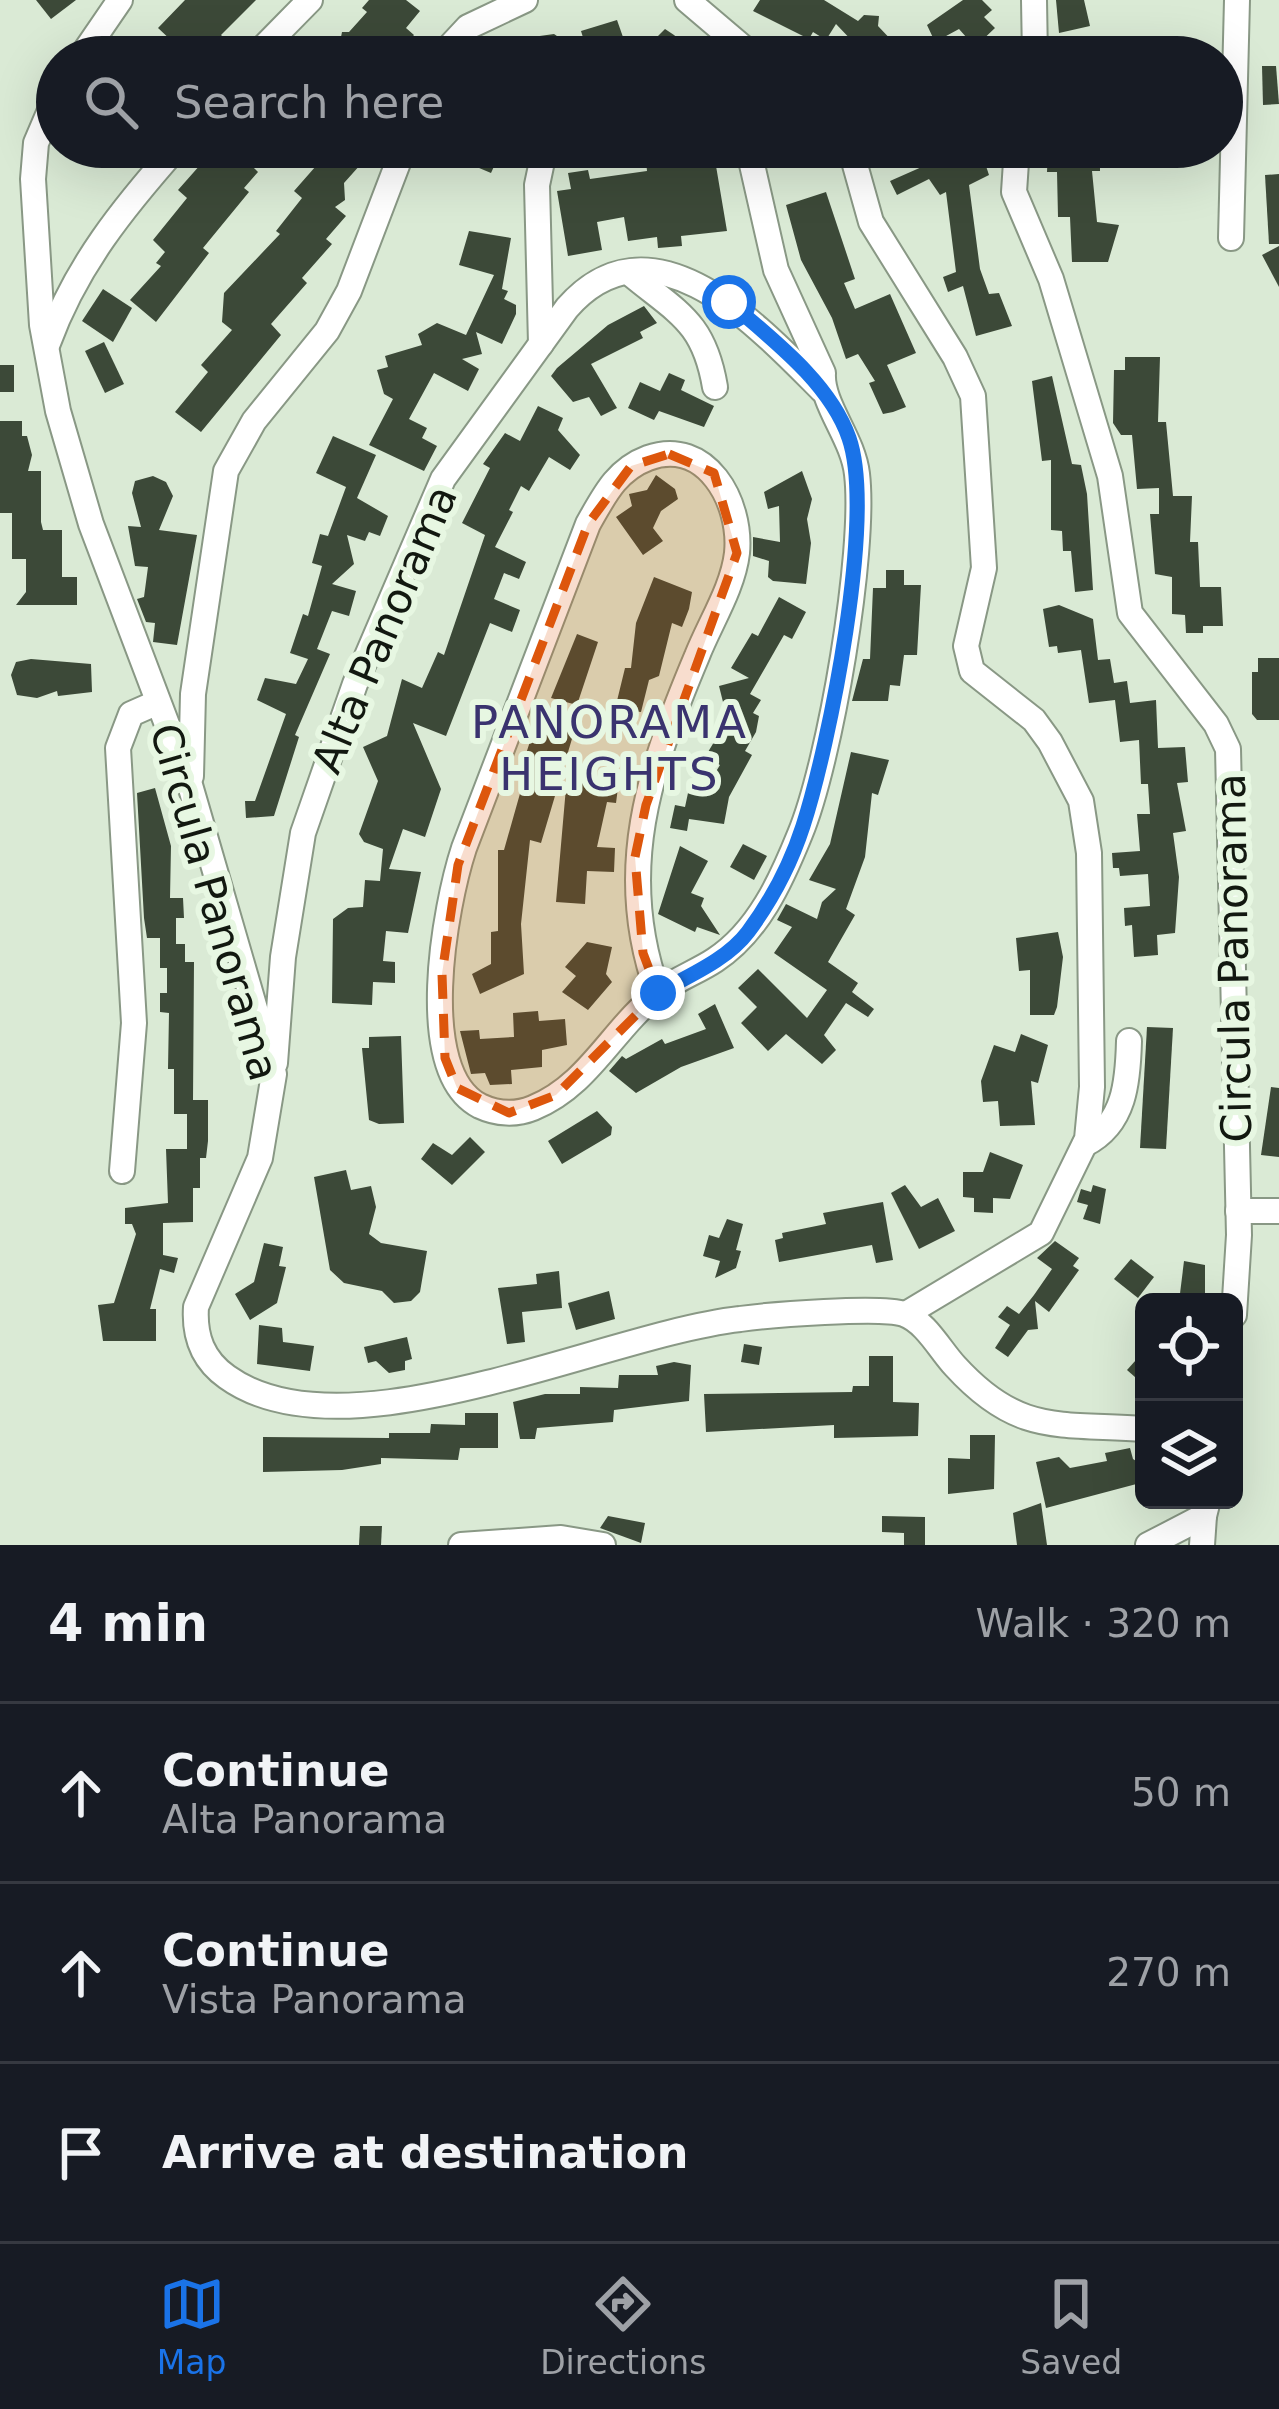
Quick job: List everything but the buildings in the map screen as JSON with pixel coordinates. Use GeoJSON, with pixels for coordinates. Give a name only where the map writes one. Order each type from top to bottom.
{"type":"FeatureCollection","features":[{"type":"Feature","properties":{"kind":"street"},"geometry":{"type":"LineString","coordinates":[[95,36],[120,0]]}},
{"type":"Feature","properties":{"kind":"street"},"geometry":{"type":"LineString","coordinates":[[275,36],[310,0]]}},
{"type":"Feature","properties":{"kind":"street"},"geometry":{"type":"LineString","coordinates":[[460,36],[468,27],[525,0]]}},
{"type":"Feature","properties":{"kind":"street"},"geometry":{"type":"LineString","coordinates":[[1034,0],[1035,36]]}},
{"type":"Feature","properties":{"kind":"street"},"geometry":{"type":"LineString","coordinates":[[1236,36],[1237,0]]}},
{"type":"Feature","properties":{"kind":"street"},"geometry":{"type":"LineString","coordinates":[[686,3],[728,36]]}},
{"type":"Feature","properties":{"kind":"street","name":"Circula Panorama"},"geometry":{"type":"LineString","coordinates":[[36,154],[35,255],[46,349],[91,524],[190,784],[274,1074],[260,1158],[200,1294],[195,1319],[210,1362],[235,1383],[271,1399],[355,1407],[429,1395],[740,1318],[906,1314]]}},
{"type":"Feature","properties":{"kind":"street"},"geometry":{"type":"LineString","coordinates":[[46,349],[68,288],[162,168]]}},
{"type":"Feature","properties":{"kind":"street"},"geometry":{"type":"LineString","coordinates":[[190,784],[193,694],[226,471],[254,421],[328,332],[395,168]]}},
{"type":"Feature","properties":{"kind":"street"},"geometry":{"type":"LineString","coordinates":[[540,168],[541,344]]}},
{"type":"Feature","properties":{"kind":"street"},"geometry":{"type":"LineString","coordinates":[[658,993],[636,916],[635,857],[667,726],[736,553],[727,493],[714,473],[694,458],[669,454],[631,466],[611,483],[588,524],[464,848],[450,899],[442,974],[443,1041],[452,1079],[464,1096],[487,1109],[528,1111],[576,1080],[658,993],[745,937],[802,831],[819,770],[859,502],[848,434],[822,390],[823,373],[776,270],[753,168]]}},
{"type":"Feature","properties":{"kind":"street"},"geometry":{"type":"LineString","coordinates":[[856,168],[871,222],[934,321],[973,396],[984,568],[966,646],[972,671],[1034,720],[1082,801],[1089,853],[1092,1087],[1085,1144],[1041,1233],[906,1314],[987,1401],[1022,1420],[1135,1428]]}},
{"type":"Feature","properties":{"kind":"street","name":"Circula Panorama"},"geometry":{"type":"LineString","coordinates":[[1016,168],[1014,192],[1051,279],[1110,476],[1130,613],[1216,724],[1228,749],[1238,1210],[1235,1293]]}},
{"type":"Feature","properties":{"kind":"street"},"geometry":{"type":"LineString","coordinates":[[1231,238],[1233,168]]}},
{"type":"Feature","properties":{"kind":"street"},"geometry":{"type":"LineString","coordinates":[[632,275],[673,304],[696,329],[716,387]]}},
{"type":"Feature","properties":{"kind":"street","name":"Alta Panorama"},"geometry":{"type":"LineString","coordinates":[[274,1074],[296,867],[306,821],[341,723],[430,501],[579,295],[606,279],[632,275],[681,278],[721,296],[822,390]]}},
{"type":"Feature","properties":{"kind":"street"},"geometry":{"type":"LineString","coordinates":[[122,1171],[134,1023],[118,748],[131,714],[156,703]]}},
{"type":"Feature","properties":{"kind":"street"},"geometry":{"type":"LineString","coordinates":[[1085,1144],[1112,1125],[1123,1096],[1129,1041]]}},
{"type":"Feature","properties":{"kind":"street"},"geometry":{"type":"LineString","coordinates":[[1238,1210],[1279,1211]]}},
{"type":"Feature","properties":{"kind":"street"},"geometry":{"type":"LineString","coordinates":[[1148,1545],[1204,1509]]}},
{"type":"Feature","properties":{"kind":"street"},"geometry":{"type":"LineString","coordinates":[[1202,1545],[1206,1509]]}},
{"type":"Feature","properties":{"kind":"street"},"geometry":{"type":"LineString","coordinates":[[461,1545],[561,1538],[603,1545]]}},
{"type":"Feature","properties":{"kind":"highlighted area"},"geometry":{"type":"Polygon","coordinates":[[[669,454],[714,473],[737,553],[646,805],[635,857],[643,953],[658,993],[556,1095],[509,1113],[457,1088],[445,1058],[442,974],[458,865],[588,524],[631,466],[669,454]]]}},
{"type":"Feature","properties":{"kind":"district","name":"PANORAMA HEIGHTS"},"geometry":{"type":"Point","coordinates":[610,748]}},
{"type":"Feature","properties":{"kind":"route"},"geometry":{"type":"LineString","coordinates":[[658,993],[745,937],[769,902],[802,831],[830,723],[858,518],[856,468],[840,418],[822,390],[729,302]]}}]}
